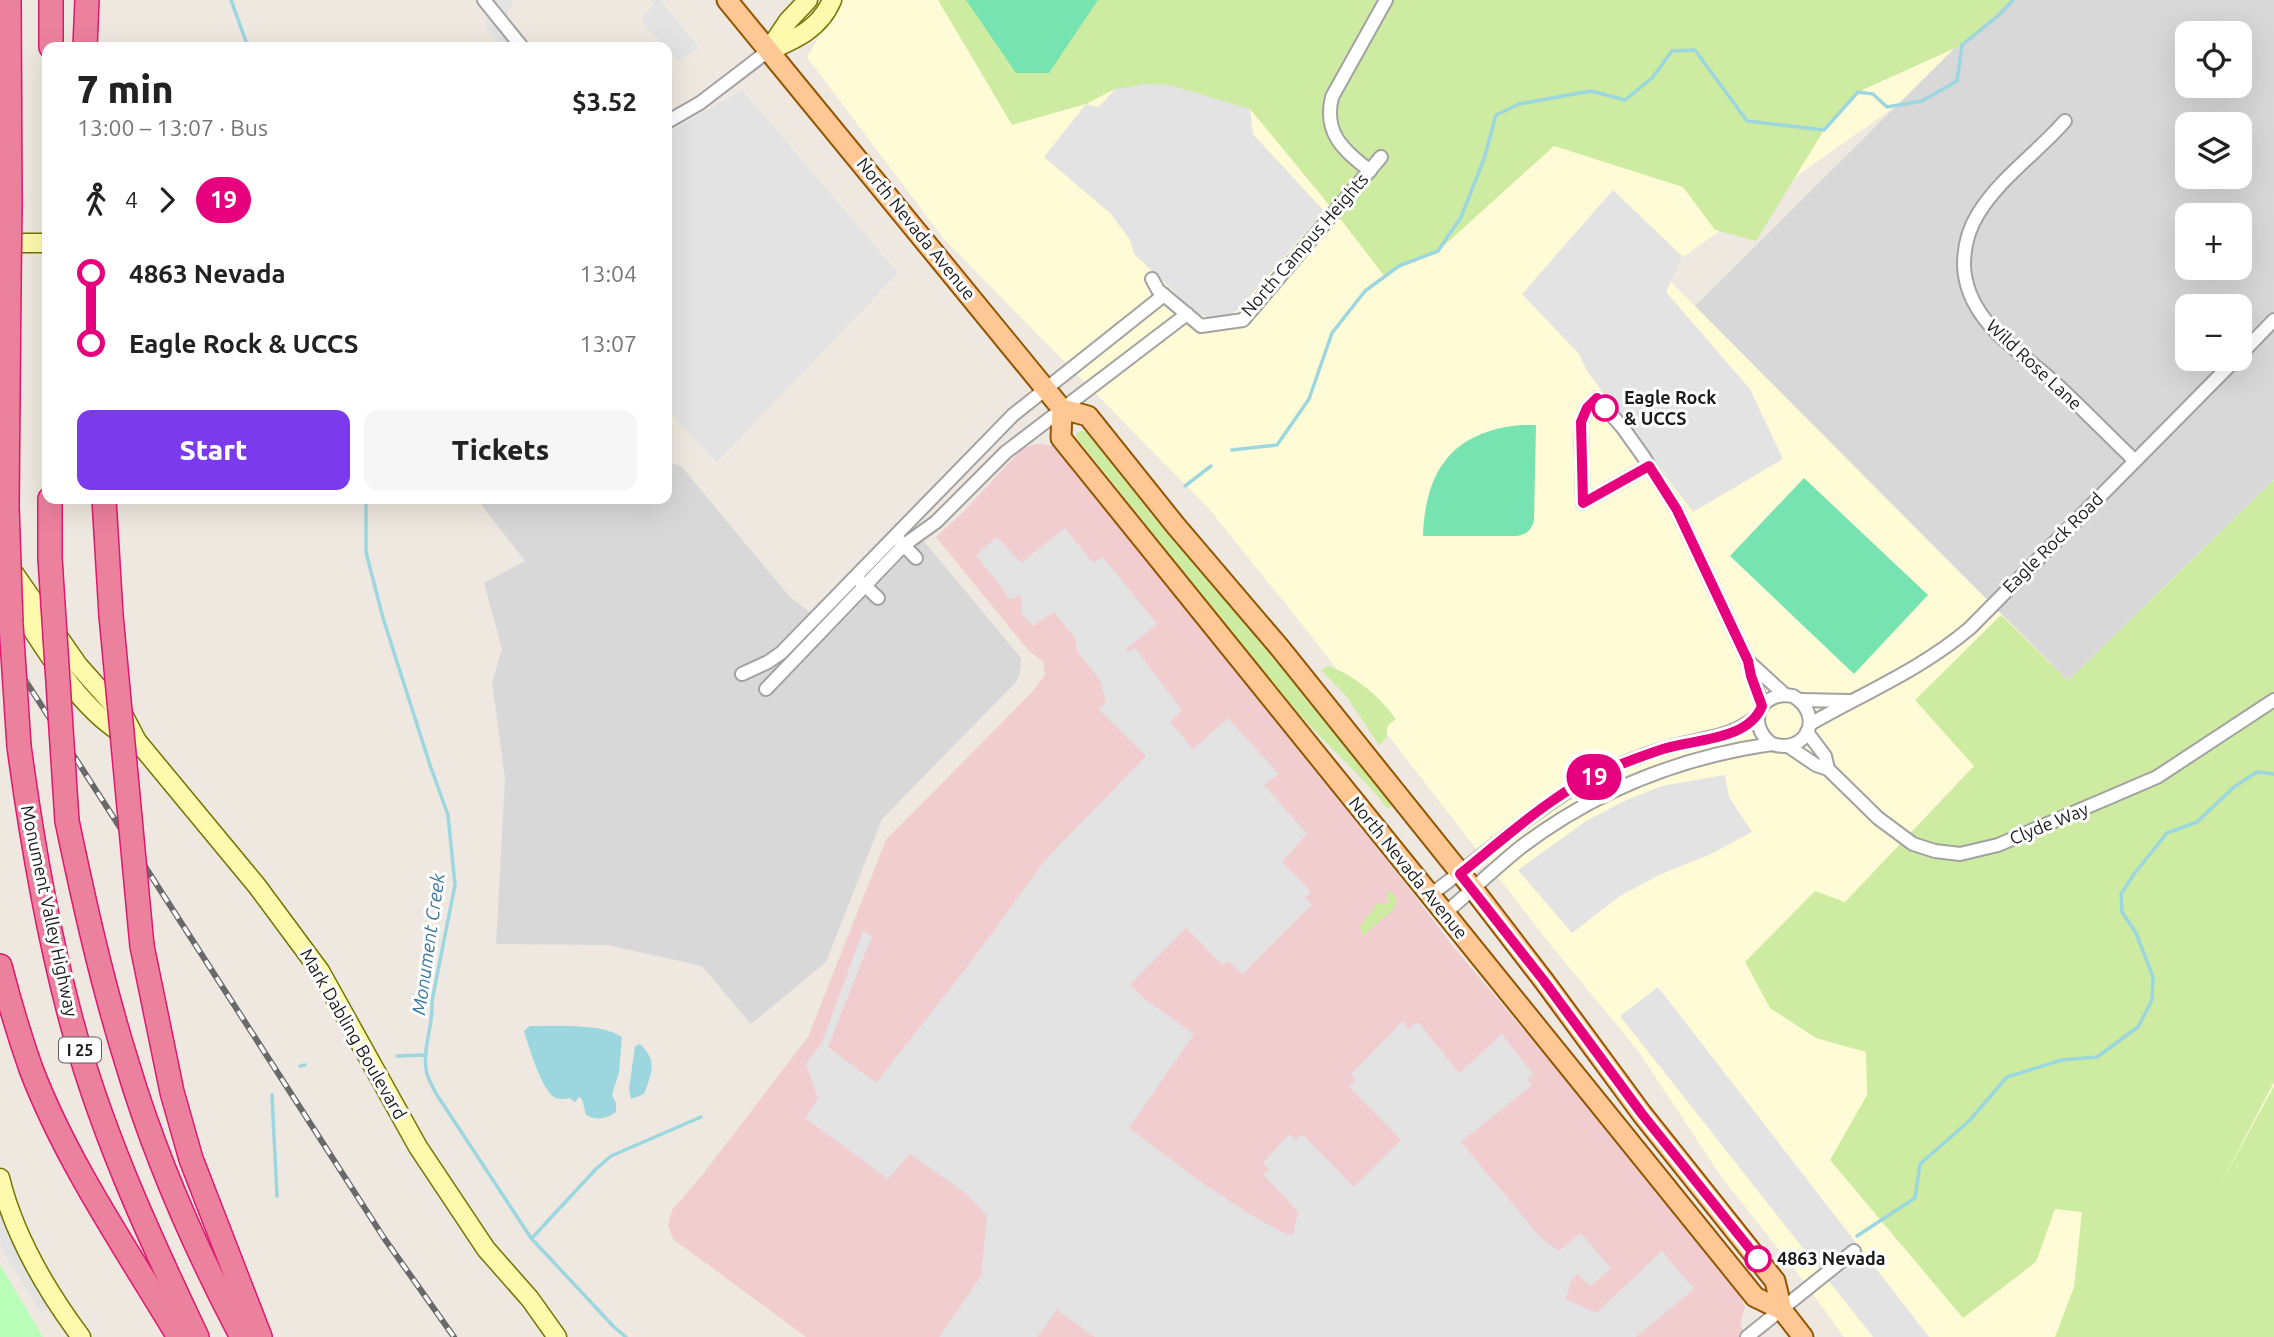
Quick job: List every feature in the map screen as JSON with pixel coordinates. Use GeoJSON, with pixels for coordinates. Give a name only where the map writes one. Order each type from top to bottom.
{"type":"FeatureCollection","features":[{"type":"Feature","properties":{"kind":"highway","name":"Monument Valley Highway"},"geometry":{"type":"LineString","coordinates":[[9,0],[7,506],[19,746],[33,848],[69,1013],[92,1087],[119,1163],[197,1337]]}},
{"type":"Feature","properties":{"kind":"highway"},"geometry":{"type":"LineString","coordinates":[[51,0],[51,42]]}},
{"type":"Feature","properties":{"kind":"highway"},"geometry":{"type":"LineString","coordinates":[[85,42],[87,0]]}},
{"type":"Feature","properties":{"kind":"highway","name":"Monument Valley Highway"},"geometry":{"type":"LineString","coordinates":[[50,504],[50,558],[67,821],[90,929],[127,1065],[159,1155],[188,1226],[242,1337]]}},
{"type":"Feature","properties":{"kind":"highway"},"geometry":{"type":"LineString","coordinates":[[104,504],[126,795],[142,946],[172,1091],[191,1159],[260,1337]]}},
{"type":"Feature","properties":{"kind":"highway"},"geometry":{"type":"LineString","coordinates":[[0,966],[12,1013],[32,1070],[57,1126],[178,1337]]}},
{"type":"Feature","properties":{"kind":"main road","name":"North Nevada Avenue"},"geometry":{"type":"LineString","coordinates":[[727,0],[1062,409],[1088,416],[1176,526],[1280,648],[1474,890],[1642,1114],[1775,1281],[1782,1310],[1803,1337]]}},
{"type":"Feature","properties":{"kind":"main road","name":"North Nevada Avenue"},"geometry":{"type":"LineString","coordinates":[[1062,409],[1061,438],[1755,1297],[1782,1310]]}},
{"type":"Feature","properties":{"kind":"street"},"geometry":{"type":"LineString","coordinates":[[484,0],[518,42]]}},
{"type":"Feature","properties":{"kind":"street"},"geometry":{"type":"LineString","coordinates":[[768,51],[788,21],[807,0]]}},
{"type":"Feature","properties":{"kind":"street"},"geometry":{"type":"LineString","coordinates":[[672,119],[701,103],[768,51],[802,36],[819,22],[832,0]]}},
{"type":"Feature","properties":{"kind":"street"},"geometry":{"type":"LineString","coordinates":[[1370,171],[1343,148],[1335,137],[1329,117],[1332,97],[1386,0]]}},
{"type":"Feature","properties":{"kind":"street","name":"Wild Rose Lane"},"geometry":{"type":"LineString","coordinates":[[2064,121],[1993,194],[1978,215],[1965,244],[1968,291],[1977,309],[1998,336],[2068,394],[2135,461]]}},
{"type":"Feature","properties":{"kind":"street","name":"North Campus Heights"},"geometry":{"type":"LineString","coordinates":[[1152,279],[1164,295],[1201,326],[1243,320],[1381,157]]}},
{"type":"Feature","properties":{"kind":"street"},"geometry":{"type":"LineString","coordinates":[[0,243],[42,243]]}},
{"type":"Feature","properties":{"kind":"street"},"geometry":{"type":"LineString","coordinates":[[766,689],[860,581],[1013,415],[1164,295]]}},
{"type":"Feature","properties":{"kind":"street"},"geometry":{"type":"LineString","coordinates":[[899,540],[936,522],[1006,452],[1187,313]]}},
{"type":"Feature","properties":{"kind":"street"},"geometry":{"type":"LineString","coordinates":[[2252,343],[2274,320]]}},
{"type":"Feature","properties":{"kind":"street","name":"Eagle Rock Road"},"geometry":{"type":"LineString","coordinates":[[1788,746],[1803,738],[1809,728],[1850,701],[1908,672],[1962,636],[2224,371]]}},
{"type":"Feature","properties":{"kind":"street"},"geometry":{"type":"LineString","coordinates":[[1649,466],[1583,503],[1581,422],[1587,408],[1597,398],[1623,428],[1649,466],[1677,510],[1748,661],[1760,710],[1760,732],[1772,744]]}},
{"type":"Feature","properties":{"kind":"street"},"geometry":{"type":"LineString","coordinates":[[899,540],[916,558]]}},
{"type":"Feature","properties":{"kind":"street","name":"Mark Dabling Boulevard"},"geometry":{"type":"LineString","coordinates":[[0,551],[18,582],[78,664],[125,718],[136,741],[265,896],[320,971],[418,1147],[486,1249],[530,1299],[557,1337]]}},
{"type":"Feature","properties":{"kind":"street","name":"Mark Dabling Boulevard"},"geometry":{"type":"LineString","coordinates":[[0,581],[64,677],[112,729],[136,741]]}},
{"type":"Feature","properties":{"kind":"street"},"geometry":{"type":"LineString","coordinates":[[860,581],[878,598]]}},
{"type":"Feature","properties":{"kind":"street"},"geometry":{"type":"LineString","coordinates":[[742,674],[780,653],[860,581]]}},
{"type":"Feature","properties":{"kind":"street"},"geometry":{"type":"LineString","coordinates":[[1430,895],[1552,801],[1579,784],[1659,750],[1736,731],[1768,700],[1784,694],[1748,661]]}},
{"type":"Feature","properties":{"kind":"street","name":"Eagle Rock Road"},"geometry":{"type":"LineString","coordinates":[[1784,694],[1801,700],[1850,701]]}},
{"type":"Feature","properties":{"kind":"street"},"geometry":{"type":"LineString","coordinates":[[1801,700],[1807,707],[1809,728],[1825,756],[1828,769]]}},
{"type":"Feature","properties":{"kind":"street","name":"Clyde Way"},"geometry":{"type":"LineString","coordinates":[[1828,769],[1878,818],[1913,844],[1936,851],[1971,852],[1998,845],[2157,777],[2274,700]]}},
{"type":"Feature","properties":{"kind":"street"},"geometry":{"type":"LineString","coordinates":[[1444,914],[1546,829],[1627,784],[1661,770],[1719,754],[1772,744],[1788,746],[1816,765],[1828,769]]}},
{"type":"Feature","properties":{"kind":"street"},"geometry":{"type":"LineString","coordinates":[[0,1178],[28,1251],[75,1330]]}},
{"type":"Feature","properties":{"kind":"street"},"geometry":{"type":"LineString","coordinates":[[1747,1337],[1854,1251]]}},
{"type":"Feature","properties":{"kind":"shaded area"},"geometry":{"type":"Polygon","coordinates":[[[489,0],[513,0],[500,29],[511,42],[497,42],[486,28],[489,0]]]}},
{"type":"Feature","properties":{"kind":"shaded area"},"geometry":{"type":"Polygon","coordinates":[[[650,0],[660,0],[699,48],[678,61],[672,54],[672,42],[661,42],[640,19],[654,5],[650,0]]]}},
{"type":"Feature","properties":{"kind":"shaded area"},"geometry":{"type":"Polygon","coordinates":[[[842,0],[2003,0],[1897,105],[1683,257],[1671,282],[2068,681],[2274,480],[2274,1337],[1844,1337],[1720,1175],[1639,1052],[1546,939],[1209,509],[943,238],[807,57],[842,0]]]}},
{"type":"Feature","properties":{"kind":"shaded area"},"geometry":{"type":"Polygon","coordinates":[[[2003,0],[2274,0],[2274,480],[2066,683],[1695,306],[2003,0]]]}},
{"type":"Feature","properties":{"kind":"shaded area"},"geometry":{"type":"Polygon","coordinates":[[[1145,84],[1170,85],[1250,109],[1253,134],[1324,211],[1238,310],[1226,317],[1209,319],[1193,310],[1134,254],[1130,240],[1111,214],[1044,157],[1086,104],[1099,107],[1115,89],[1145,84]]]}},
{"type":"Feature","properties":{"kind":"shaded area"},"geometry":{"type":"Polygon","coordinates":[[[742,90],[898,273],[717,462],[672,415],[672,131],[742,90]]]}},
{"type":"Feature","properties":{"kind":"shaded area"},"geometry":{"type":"Polygon","coordinates":[[[1613,190],[1683,257],[1666,292],[1750,389],[1783,459],[1693,512],[1587,371],[1579,354],[1522,294],[1613,190]]]}},
{"type":"Feature","properties":{"kind":"shaded area"},"geometry":{"type":"Polygon","coordinates":[[[1041,444],[1053,446],[1058,451],[1451,944],[1555,1067],[1741,1298],[1745,1307],[1740,1324],[1746,1337],[806,1337],[673,1239],[668,1225],[672,1210],[700,1178],[808,1037],[886,840],[1032,692],[1045,675],[1043,661],[1029,651],[936,537],[1021,450],[1041,444]]]}},
{"type":"Feature","properties":{"kind":"shaded area"},"geometry":{"type":"Polygon","coordinates":[[[672,463],[681,466],[789,596],[833,631],[922,539],[1021,658],[1020,674],[1016,682],[882,819],[826,962],[751,1024],[702,966],[607,945],[496,944],[505,779],[492,682],[502,649],[484,583],[525,561],[481,504],[672,504],[672,463]]]}},
{"type":"Feature","properties":{"kind":"shaded area"},"geometry":{"type":"Polygon","coordinates":[[[1065,528],[1093,563],[1103,557],[1157,624],[1126,649],[1128,652],[1135,648],[1182,710],[1170,722],[1193,749],[1228,718],[1279,774],[1264,785],[1307,834],[1282,862],[1311,891],[1305,898],[1312,905],[1243,974],[1228,961],[1222,965],[1186,928],[1130,985],[1146,1000],[1194,1034],[1129,1128],[1201,1182],[1251,1215],[1293,1235],[1298,1212],[1263,1174],[1269,1169],[1263,1163],[1289,1134],[1296,1140],[1302,1134],[1354,1187],[1401,1140],[1349,1087],[1356,1080],[1351,1074],[1403,1021],[1409,1029],[1418,1022],[1459,1073],[1502,1034],[1533,1074],[1527,1080],[1532,1085],[1461,1142],[1541,1238],[1559,1251],[1581,1233],[1611,1269],[1590,1286],[1577,1274],[1571,1280],[1566,1299],[1596,1313],[1662,1251],[1694,1289],[1636,1337],[1095,1337],[1057,1310],[1037,1337],[939,1337],[981,1276],[987,1216],[967,1194],[910,1154],[888,1179],[805,1118],[818,1099],[806,1064],[822,1042],[863,931],[872,936],[828,1047],[876,1083],[970,963],[1046,859],[1146,756],[1098,709],[1106,703],[1100,680],[1077,651],[1075,638],[1054,612],[1033,626],[1022,614],[1021,596],[1010,599],[976,555],[997,537],[1021,563],[1065,528]]]}},
{"type":"Feature","properties":{"kind":"shaded area"},"geometry":{"type":"Polygon","coordinates":[[[1725,775],[1729,797],[1752,832],[1620,896],[1572,933],[1518,870],[1586,821],[1622,802],[1662,786],[1725,775]]]}},
{"type":"Feature","properties":{"kind":"shaded area"},"geometry":{"type":"Polygon","coordinates":[[[1658,987],[1929,1337],[1873,1337],[1620,1016],[1658,987]]]}},
{"type":"Feature","properties":{"kind":"shaded area"},"geometry":{"type":"Polygon","coordinates":[[[0,1197],[52,1309],[41,1312],[4,1254],[0,1241],[0,1197]]]}},
{"type":"Feature","properties":{"kind":"green space"},"geometry":{"type":"Polygon","coordinates":[[[938,0],[2011,0],[1962,45],[1858,92],[1824,130],[1756,241],[1715,230],[1683,187],[1554,146],[1438,251],[1399,266],[1385,277],[1250,109],[1115,89],[1086,104],[1012,125],[938,0]]]}},
{"type":"Feature","properties":{"kind":"green space"},"geometry":{"type":"Polygon","coordinates":[[[966,0],[1098,0],[1049,73],[1016,73],[966,0]]]}},
{"type":"Feature","properties":{"kind":"green space"},"geometry":{"type":"Polygon","coordinates":[[[1521,425],[1536,425],[1534,520],[1530,529],[1516,536],[1423,536],[1430,492],[1437,473],[1447,458],[1461,445],[1477,436],[1521,425]]]}},
{"type":"Feature","properties":{"kind":"green space"},"geometry":{"type":"Polygon","coordinates":[[[1082,430],[1153,516],[1185,547],[1393,805],[1388,809],[1280,693],[1076,437],[1082,430]]]}},
{"type":"Feature","properties":{"kind":"green space"},"geometry":{"type":"Polygon","coordinates":[[[1804,478],[1928,595],[1854,674],[1730,556],[1804,478]]]}},
{"type":"Feature","properties":{"kind":"green space"},"geometry":{"type":"Polygon","coordinates":[[[2274,480],[2274,1082],[2219,1187],[2274,1086],[2274,1337],[2055,1337],[2074,1287],[2082,1212],[2055,1209],[2036,1262],[1963,1318],[1830,1160],[1867,1095],[1866,1052],[1816,1038],[1770,1008],[1745,962],[1815,891],[1845,902],[1974,766],[1915,700],[2001,615],[2068,681],[2274,480]]]}},
{"type":"Feature","properties":{"kind":"green space"},"geometry":{"type":"Polygon","coordinates":[[[1328,666],[1348,675],[1366,688],[1396,719],[1388,725],[1386,739],[1379,745],[1347,697],[1321,670],[1328,666]]]}},
{"type":"Feature","properties":{"kind":"green space"},"geometry":{"type":"Polygon","coordinates":[[[1391,891],[1397,898],[1393,910],[1362,936],[1360,925],[1365,923],[1364,919],[1376,904],[1387,904],[1387,892],[1391,891]]]}},
{"type":"Feature","properties":{"kind":"green space"},"geometry":{"type":"Polygon","coordinates":[[[0,1265],[43,1337],[0,1337],[0,1265]]]}},
{"type":"Feature","properties":{"kind":"water"},"geometry":{"type":"Polygon","coordinates":[[[530,1026],[590,1027],[622,1037],[619,1072],[612,1095],[616,1112],[605,1118],[594,1118],[586,1115],[579,1097],[575,1102],[570,1098],[556,1098],[549,1092],[536,1067],[524,1031],[530,1026]]]}},
{"type":"Feature","properties":{"kind":"water"},"geometry":{"type":"Polygon","coordinates":[[[640,1044],[649,1056],[652,1068],[644,1094],[631,1099],[629,1089],[635,1046],[640,1044]]]}},
{"type":"Feature","properties":{"kind":"waterway","name":"Monument Creek"},"geometry":{"type":"LineString","coordinates":[[231,0],[246,42]]}},
{"type":"Feature","properties":{"kind":"waterway"},"geometry":{"type":"LineString","coordinates":[[1232,450],[1277,445],[1309,399],[1332,333],[1365,291],[1399,266],[1438,251],[1461,217],[1484,159],[1496,115],[1519,104],[1591,91],[1625,100],[1652,78],[1672,51],[1695,50],[1747,121],[1824,130],[1858,92],[1873,94],[1887,107],[1922,101],[1957,81],[1962,45],[2013,0]]}},
{"type":"Feature","properties":{"kind":"waterway"},"geometry":{"type":"LineString","coordinates":[[1185,486],[1211,466]]}},
{"type":"Feature","properties":{"kind":"waterway","name":"Monument Creek"},"geometry":{"type":"LineString","coordinates":[[366,504],[366,552],[383,618],[448,815],[455,885],[432,1001],[426,1056],[427,1074],[437,1095],[531,1238],[626,1337]]}},
{"type":"Feature","properties":{"kind":"waterway"},"geometry":{"type":"LineString","coordinates":[[1857,1236],[1915,1198],[1920,1164],[1969,1121],[2007,1077],[2062,1060],[2097,1057],[2138,1027],[2152,1000],[2153,977],[2136,933],[2122,912],[2121,894],[2167,833],[2197,822],[2234,787],[2257,772],[2274,774]]}},
{"type":"Feature","properties":{"kind":"waterway"},"geometry":{"type":"LineString","coordinates":[[397,1056],[426,1055]]}},
{"type":"Feature","properties":{"kind":"waterway"},"geometry":{"type":"LineString","coordinates":[[300,1066],[305,1065]]}},
{"type":"Feature","properties":{"kind":"waterway"},"geometry":{"type":"LineString","coordinates":[[272,1095],[277,1196]]}},
{"type":"Feature","properties":{"kind":"waterway"},"geometry":{"type":"LineString","coordinates":[[532,1238],[611,1156],[701,1117]]}},
{"type":"Feature","properties":{"kind":"railway"},"geometry":{"type":"LineString","coordinates":[[0,641],[384,1238],[454,1337]]}},
{"type":"Feature","properties":{"kind":"bus line","name":"19"},"geometry":{"type":"LineString","coordinates":[[1605,408],[1597,398],[1587,408],[1581,422],[1583,503],[1649,466],[1677,510],[1748,661],[1762,706],[1758,715],[1736,731],[1659,750],[1579,784],[1552,801],[1460,874],[1544,981],[1642,1114],[1758,1259]]}},
{"type":"Feature","properties":{"kind":"place","name":"Eagle Rock & UCCS"},"geometry":{"type":"Point","coordinates":[1605,408]}},
{"type":"Feature","properties":{"kind":"place","name":"4863 Nevada"},"geometry":{"type":"Point","coordinates":[1758,1259]}}]}
